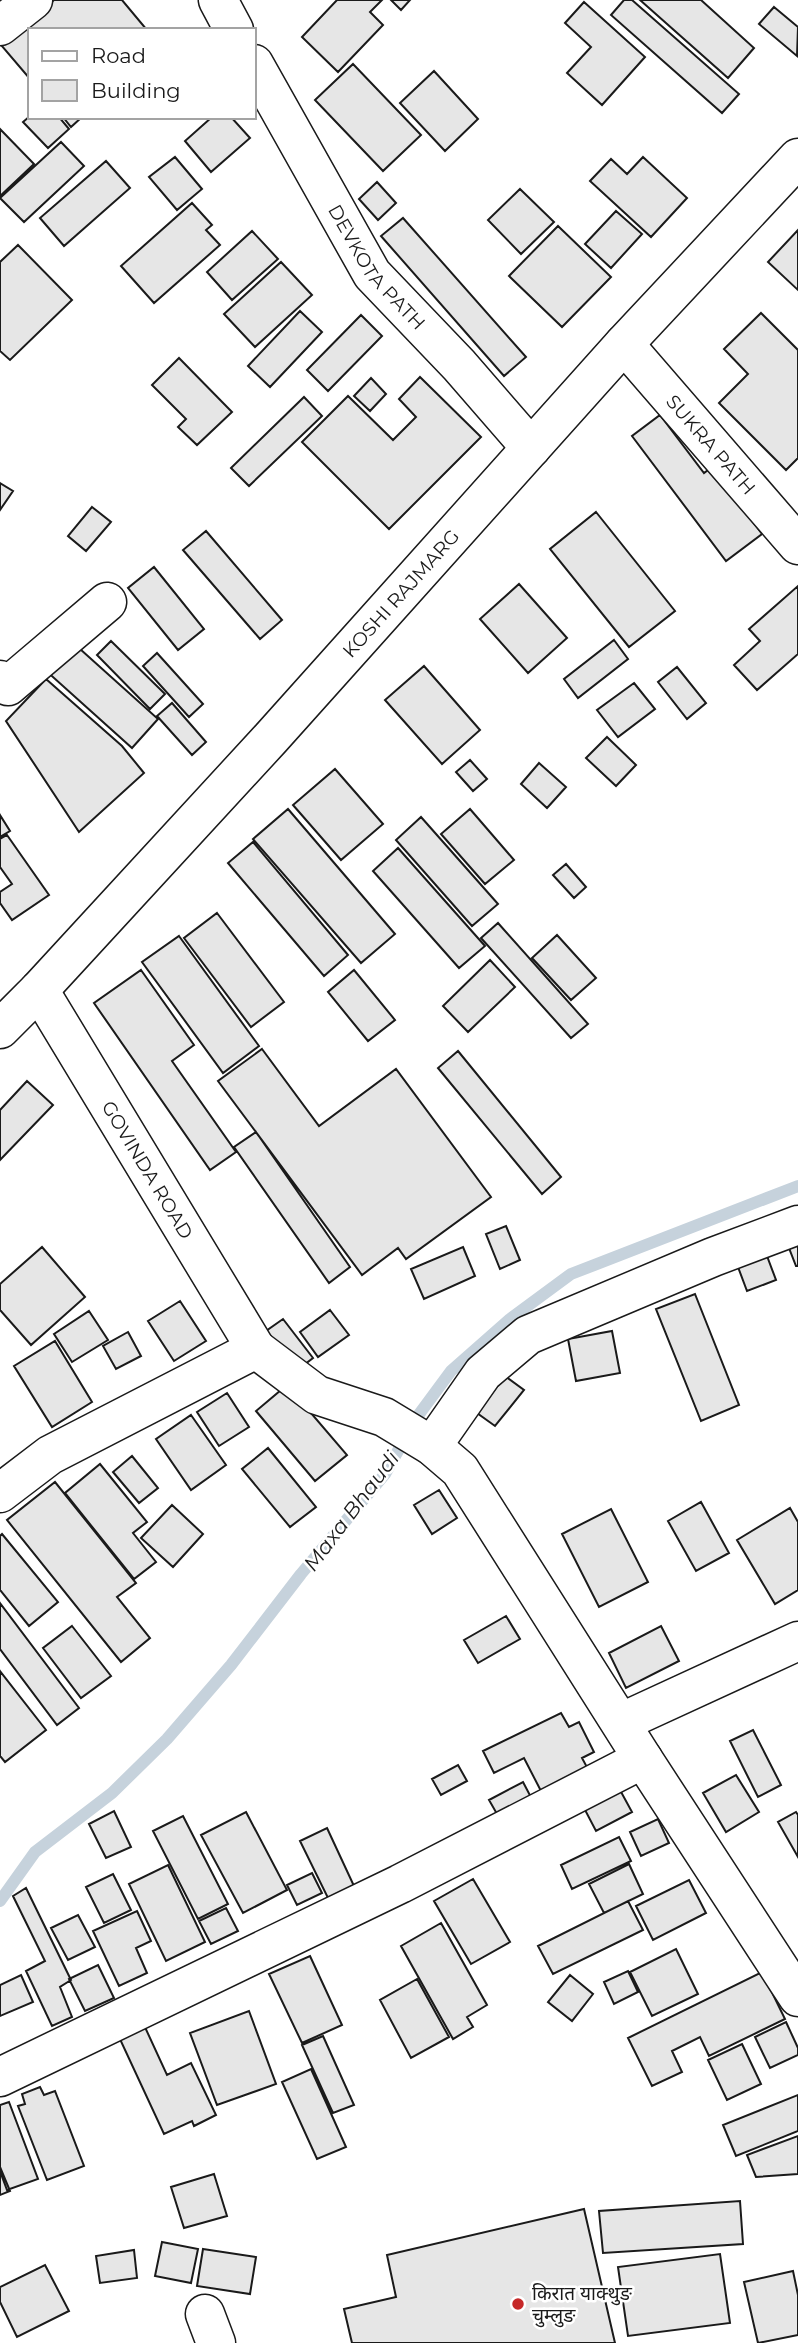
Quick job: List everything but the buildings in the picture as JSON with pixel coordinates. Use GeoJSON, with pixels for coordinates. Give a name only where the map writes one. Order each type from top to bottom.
{"type":"FeatureCollection","features":[{"type":"Feature","properties":{"kind":"street"},"geometry":{"type":"LineString","coordinates":[[0,26],[33,0]]}},
{"type":"Feature","properties":{"kind":"street"},"geometry":{"type":"LineString","coordinates":[[218,0],[233,28]]}},
{"type":"Feature","properties":{"kind":"street","name":"DEVKOTA PATH"},"geometry":{"type":"LineString","coordinates":[[256,68],[372,274],[459,365],[531,449]]}},
{"type":"Feature","properties":{"kind":"street","name":"KOSHI RAJMARG"},"geometry":{"type":"LineString","coordinates":[[0,1029],[271,738],[624,344],[798,158]]}},
{"type":"Feature","properties":{"kind":"street","name":"SUKRA PATH"},"geometry":{"type":"LineString","coordinates":[[624,344],[798,545]]}},
{"type":"Feature","properties":{"kind":"street"},"geometry":{"type":"LineString","coordinates":[[0,680],[8,686],[107,602]]}},
{"type":"Feature","properties":{"kind":"street","name":"GOVINDA ROAD"},"geometry":{"type":"LineString","coordinates":[[39,990],[256,1349],[317,1395],[384,1417],[446,1458]]}},
{"type":"Feature","properties":{"kind":"street"},"geometry":{"type":"LineString","coordinates":[[798,1225],[713,1257],[528,1335],[483,1373],[446,1458],[622,1722],[643,1759],[798,1997]]}},
{"type":"Feature","properties":{"kind":"street"},"geometry":{"type":"LineString","coordinates":[[0,1493],[50,1455],[256,1349]]}},
{"type":"Feature","properties":{"kind":"street"},"geometry":{"type":"LineString","coordinates":[[622,1722],[798,1640]]}},
{"type":"Feature","properties":{"kind":"street"},"geometry":{"type":"LineString","coordinates":[[0,2077],[400,1884],[643,1759]]}},
{"type":"Feature","properties":{"kind":"waterway","name":"Maxa Bhaudi"},"geometry":{"type":"LineString","coordinates":[[0,1901],[35,1852],[112,1793],[167,1739],[231,1665],[301,1574],[385,1474],[417,1417],[451,1371],[510,1319],[571,1274],[798,1186]]}},
{"type":"Feature","properties":{"kind":"place","name":"किरात याक्थुङ चुम्लुङ"},"geometry":{"type":"Point","coordinates":[518,2304]}}]}
